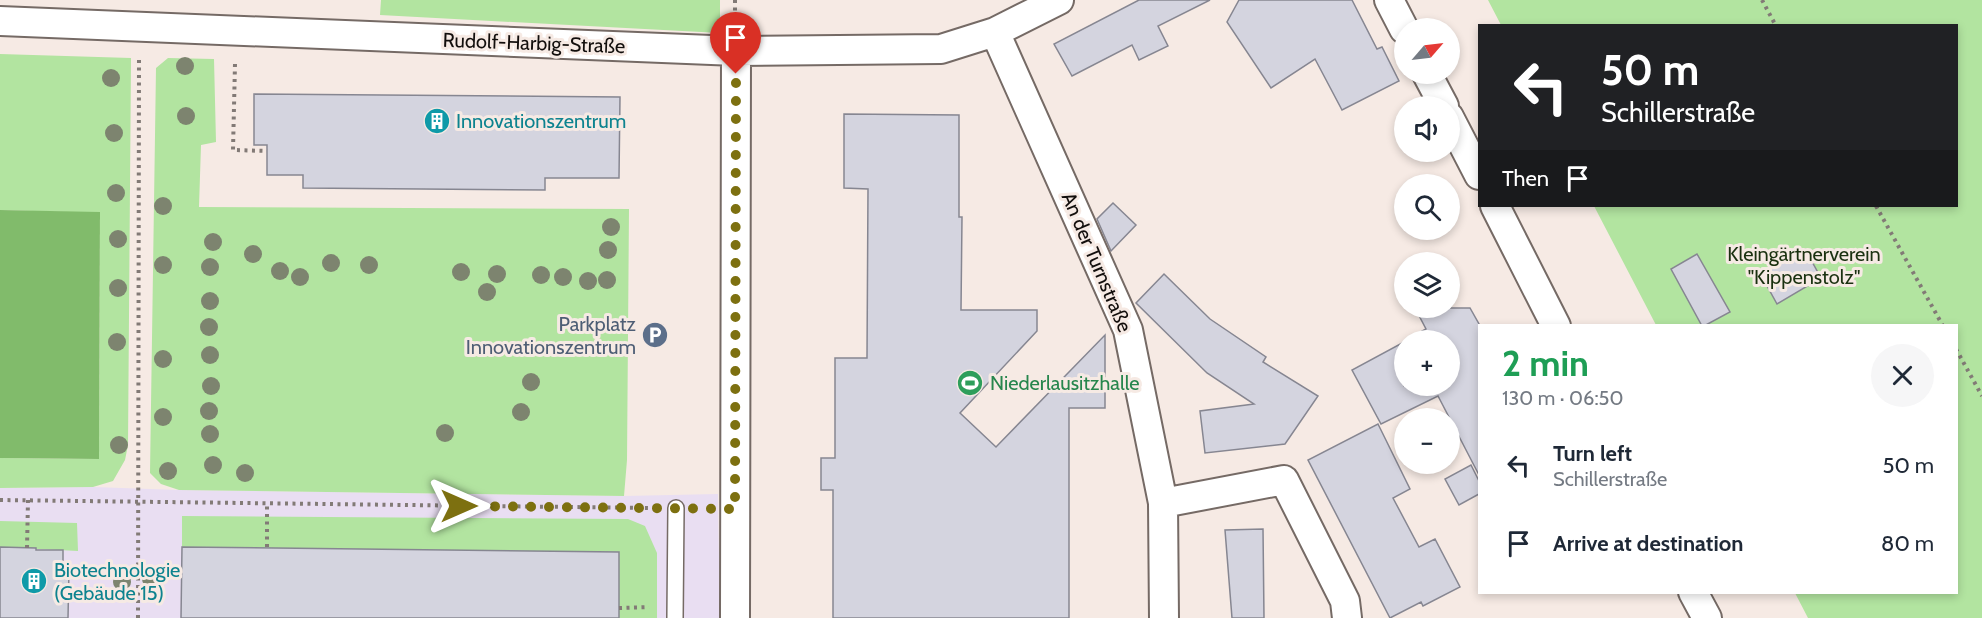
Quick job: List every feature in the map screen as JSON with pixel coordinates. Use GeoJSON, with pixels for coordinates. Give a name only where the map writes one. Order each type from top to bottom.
{"type":"FeatureCollection","features":[{"type":"Feature","properties":{"kind":"street","name":"Rudolf-Harbig-Straße"},"geometry":{"type":"LineString","coordinates":[[0,21],[736,51],[941,49],[995,32],[1059,0]]}},
{"type":"Feature","properties":{"kind":"street"},"geometry":{"type":"LineString","coordinates":[[1389,0],[1398,18]]}},
{"type":"Feature","properties":{"kind":"street","name":"An der Turnstraße"},"geometry":{"type":"LineString","coordinates":[[995,32],[1128,330],[1163,503],[1164,618]]}},
{"type":"Feature","properties":{"kind":"street"},"geometry":{"type":"LineString","coordinates":[[735,618],[736,51]]}},
{"type":"Feature","properties":{"kind":"street"},"geometry":{"type":"LineString","coordinates":[[1460,138],[1478,173]]}},
{"type":"Feature","properties":{"kind":"street"},"geometry":{"type":"LineString","coordinates":[[1495,207],[1555,324]]}},
{"type":"Feature","properties":{"kind":"street"},"geometry":{"type":"LineString","coordinates":[[1163,503],[1284,480],[1345,601],[1347,618]]}},
{"type":"Feature","properties":{"kind":"street"},"geometry":{"type":"LineString","coordinates":[[1694,594],[1707,618]]}},
{"type":"Feature","properties":{"kind":"lane"},"geometry":{"type":"LineString","coordinates":[[675,618],[676,508]]}},
{"type":"Feature","properties":{"kind":"path"},"geometry":{"type":"LineString","coordinates":[[1762,0],[1775,24]]}},
{"type":"Feature","properties":{"kind":"path"},"geometry":{"type":"LineString","coordinates":[[138,618],[139,26]]}},
{"type":"Feature","properties":{"kind":"path"},"geometry":{"type":"LineString","coordinates":[[235,30],[233,150],[267,151]]}},
{"type":"Feature","properties":{"kind":"path"},"geometry":{"type":"LineString","coordinates":[[1877,207],[1942,324]]}},
{"type":"Feature","properties":{"kind":"path"},"geometry":{"type":"LineString","coordinates":[[1958,353],[1982,396]]}},
{"type":"Feature","properties":{"kind":"path"},"geometry":{"type":"LineString","coordinates":[[0,500],[267,505],[676,508]]}},
{"type":"Feature","properties":{"kind":"path"},"geometry":{"type":"LineString","coordinates":[[27,548],[28,500]]}},
{"type":"Feature","properties":{"kind":"path"},"geometry":{"type":"LineString","coordinates":[[267,505],[267,547]]}},
{"type":"Feature","properties":{"kind":"shaded area"},"geometry":{"type":"Polygon","coordinates":[[[93,487],[624,496],[718,494],[720,618],[0,618],[0,488],[93,487]]]}},
{"type":"Feature","properties":{"kind":"green space"},"geometry":{"type":"Polygon","coordinates":[[[381,0],[720,0],[720,33],[380,15],[381,0]]]}},
{"type":"Feature","properties":{"kind":"green space","name":"Kleingärtnerverein \"Kippenstolz\""},"geometry":{"type":"Polygon","coordinates":[[[1488,0],[1982,0],[1982,618],[1808,618],[1796,594],[1958,594],[1958,324],[1655,324],[1595,207],[1958,207],[1958,24],[1500,24],[1488,0]]]}},
{"type":"Feature","properties":{"kind":"green space"},"geometry":{"type":"Polygon","coordinates":[[[0,54],[131,58],[128,445],[125,460],[113,481],[93,487],[0,488],[0,458],[99,459],[100,213],[0,210],[0,54]]]}},
{"type":"Feature","properties":{"kind":"green space"},"geometry":{"type":"Polygon","coordinates":[[[168,58],[214,59],[216,142],[201,145],[199,207],[629,209],[627,460],[624,496],[179,490],[161,484],[150,473],[156,68],[168,58]]]}},
{"type":"Feature","properties":{"kind":"green space"},"geometry":{"type":"Polygon","coordinates":[[[0,210],[100,212],[99,459],[0,458],[0,210]]]}},
{"type":"Feature","properties":{"kind":"green space"},"geometry":{"type":"Polygon","coordinates":[[[182,516],[628,519],[645,526],[657,553],[657,618],[619,618],[619,552],[182,547],[182,516]]]}},
{"type":"Feature","properties":{"kind":"green space"},"geometry":{"type":"Polygon","coordinates":[[[0,521],[77,523],[78,551],[0,547],[0,521]]]}},
{"type":"Feature","properties":{"kind":"building"},"geometry":{"type":"Polygon","coordinates":[[[1139,0],[1210,0],[1158,26],[1168,46],[1139,60],[1132,45],[1072,76],[1054,44],[1139,0]]]}},
{"type":"Feature","properties":{"kind":"building"},"geometry":{"type":"Polygon","coordinates":[[[1239,0],[1352,0],[1377,49],[1382,47],[1394,71],[1394,84],[1342,110],[1315,59],[1271,88],[1227,22],[1239,0]]]}},
{"type":"Feature","properties":{"kind":"building","name":"Innovationszentrum"},"geometry":{"type":"Polygon","coordinates":[[[254,94],[620,97],[619,178],[545,178],[545,190],[303,188],[303,175],[267,175],[267,145],[254,145],[254,94]]]}},
{"type":"Feature","properties":{"kind":"building","name":"Niederlausitzhalle"},"geometry":{"type":"Polygon","coordinates":[[[844,114],[959,115],[959,217],[962,217],[961,310],[1037,310],[1037,331],[960,413],[996,447],[1105,335],[1105,408],[1069,408],[1069,618],[833,618],[833,490],[821,490],[821,458],[835,458],[835,358],[867,358],[868,189],[844,188],[844,114]]]}},
{"type":"Feature","properties":{"kind":"building"},"geometry":{"type":"Polygon","coordinates":[[[1113,203],[1136,225],[1111,251],[1097,219],[1113,203]]]}},
{"type":"Feature","properties":{"kind":"building"},"geometry":{"type":"Polygon","coordinates":[[[1805,249],[1821,278],[1777,304],[1760,273],[1805,249]]]}},
{"type":"Feature","properties":{"kind":"building"},"geometry":{"type":"Polygon","coordinates":[[[1697,254],[1730,312],[1708,324],[1701,324],[1671,269],[1697,254]]]}},
{"type":"Feature","properties":{"kind":"building"},"geometry":{"type":"Polygon","coordinates":[[[1164,274],[1210,319],[1266,357],[1263,362],[1318,396],[1285,444],[1205,453],[1200,411],[1254,404],[1207,373],[1136,303],[1164,274]]]}},
{"type":"Feature","properties":{"kind":"building"},"geometry":{"type":"Polygon","coordinates":[[[1460,308],[1470,308],[1479,324],[1478,473],[1460,438],[1460,408],[1444,408],[1438,396],[1460,396],[1460,330],[1424,330],[1426,329],[1420,318],[1460,318],[1460,308]]]}},
{"type":"Feature","properties":{"kind":"building"},"geometry":{"type":"Polygon","coordinates":[[[1394,347],[1394,396],[1438,396],[1414,408],[1394,408],[1394,418],[1381,424],[1352,370],[1394,347]]]}},
{"type":"Feature","properties":{"kind":"building"},"geometry":{"type":"Polygon","coordinates":[[[1378,424],[1394,456],[1394,474],[1403,474],[1410,489],[1393,498],[1419,547],[1435,539],[1460,587],[1423,606],[1421,602],[1390,618],[1308,460],[1378,424]]]}},
{"type":"Feature","properties":{"kind":"building"},"geometry":{"type":"Polygon","coordinates":[[[1471,465],[1478,479],[1478,495],[1459,505],[1445,479],[1454,474],[1460,474],[1460,471],[1471,465]]]}},
{"type":"Feature","properties":{"kind":"building"},"geometry":{"type":"Polygon","coordinates":[[[1263,529],[1264,618],[1232,618],[1225,530],[1263,529]]]}},
{"type":"Feature","properties":{"kind":"building","name":"Biotechnologie (Gebäude 15)"},"geometry":{"type":"Polygon","coordinates":[[[0,547],[63,550],[63,569],[69,569],[68,618],[0,618],[0,547]]]}},
{"type":"Feature","properties":{"kind":"building"},"geometry":{"type":"Polygon","coordinates":[[[182,547],[619,552],[619,618],[181,618],[182,547]]]}},
{"type":"Feature","properties":{"kind":"place","name":"Innovationszentrum"},"geometry":{"type":"Point","coordinates":[437,121]}},
{"type":"Feature","properties":{"kind":"place","name":"Parkplatz Innovationszentrum"},"geometry":{"type":"Point","coordinates":[655,335]}},
{"type":"Feature","properties":{"kind":"place","name":"Niederlausitzhalle"},"geometry":{"type":"Point","coordinates":[970,383]}},
{"type":"Feature","properties":{"kind":"place","name":"Biotechnologie (Gebäude 15)"},"geometry":{"type":"Point","coordinates":[34,581]}},
{"type":"Feature","properties":{"kind":"route"},"geometry":{"type":"LineString","coordinates":[[459,506],[735,509],[736,74]]}}]}
